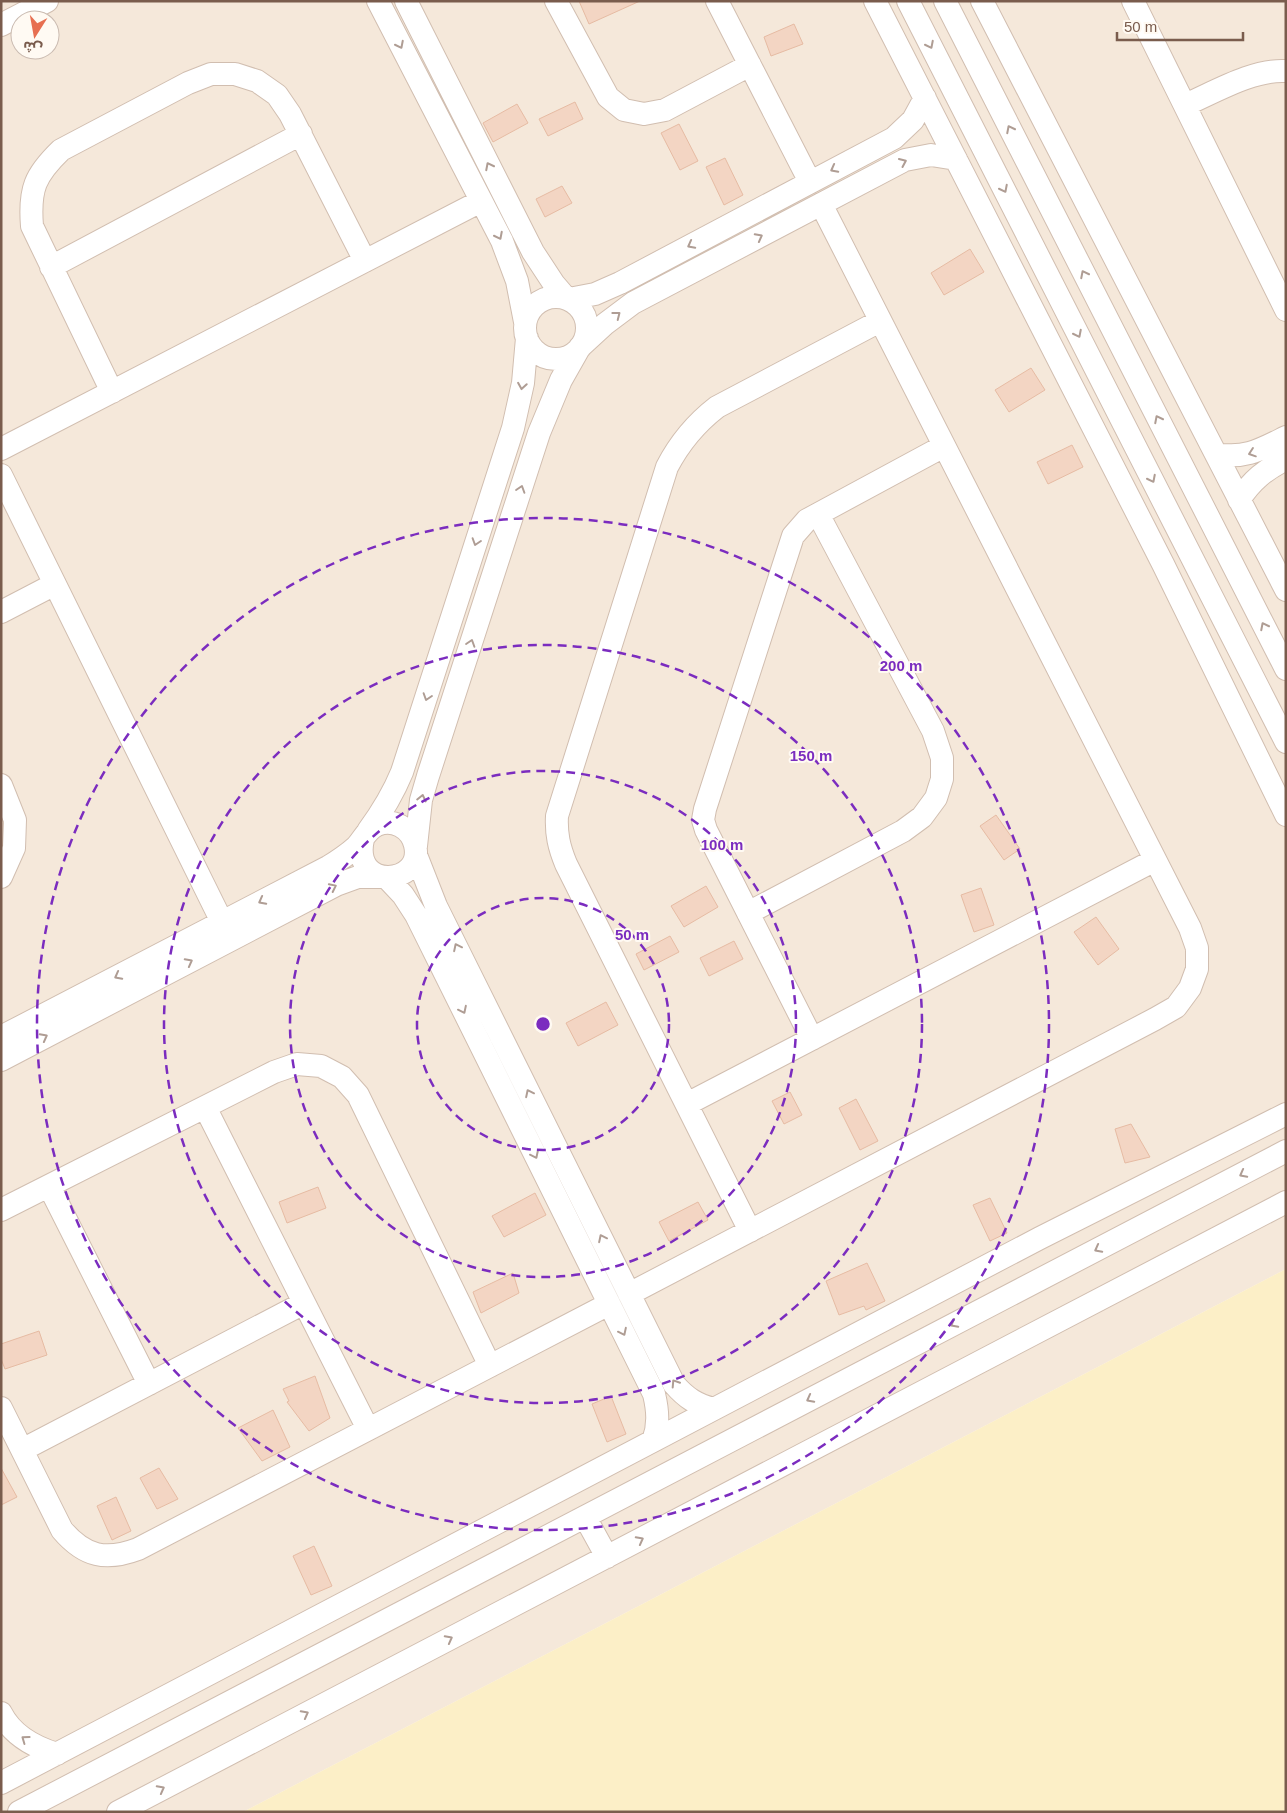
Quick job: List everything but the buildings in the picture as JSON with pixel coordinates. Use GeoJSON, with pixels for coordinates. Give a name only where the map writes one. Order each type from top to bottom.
{"type":"FeatureCollection","features":[{"type":"Feature","properties":{"kind":"street"},"geometry":{"type":"LineString","coordinates":[[1,25],[47,1]]}},
{"type":"Feature","properties":{"kind":"street"},"geometry":{"type":"LineString","coordinates":[[378,1],[510,261],[522,301],[526,330],[523,383],[513,428],[402,772],[382,813],[365,835],[360,849],[366,867],[373,874],[384,878],[403,894],[416,915],[654,1394],[658,1418],[657,1430],[653,1441]]}},
{"type":"Feature","properties":{"kind":"street"},"geometry":{"type":"LineString","coordinates":[[406,1],[533,252],[548,276],[567,299]]}},
{"type":"Feature","properties":{"kind":"street"},"geometry":{"type":"LineString","coordinates":[[556,1],[608,97],[624,110],[644,114],[665,110],[750,65]]}},
{"type":"Feature","properties":{"kind":"street"},"geometry":{"type":"LineString","coordinates":[[717,1],[810,182]]}},
{"type":"Feature","properties":{"kind":"street"},"geometry":{"type":"LineString","coordinates":[[875,1],[1163,564],[1286,815]]}},
{"type":"Feature","properties":{"kind":"street"},"geometry":{"type":"LineString","coordinates":[[908,1],[1286,742]]}},
{"type":"Feature","properties":{"kind":"street"},"geometry":{"type":"LineString","coordinates":[[945,1],[1286,669]]}},
{"type":"Feature","properties":{"kind":"street"},"geometry":{"type":"LineString","coordinates":[[982,1],[1286,590]]}},
{"type":"Feature","properties":{"kind":"street"},"geometry":{"type":"LineString","coordinates":[[1133,1],[1283,296]]}},
{"type":"Feature","properties":{"kind":"street"},"geometry":{"type":"LineString","coordinates":[[1185,105],[1250,77],[1272,70],[1286,71]]}},
{"type":"Feature","properties":{"kind":"street"},"geometry":{"type":"LineString","coordinates":[[112,392],[50,267],[32,226],[30,204],[35,184],[45,165],[61,150],[188,83],[211,74],[234,74],[258,81],[277,95],[301,134],[364,261]]}},
{"type":"Feature","properties":{"kind":"street"},"geometry":{"type":"LineString","coordinates":[[567,299],[608,289],[894,138],[912,120],[924,98]]}},
{"type":"Feature","properties":{"kind":"street"},"geometry":{"type":"LineString","coordinates":[[50,267],[301,134]]}},
{"type":"Feature","properties":{"kind":"street"},"geometry":{"type":"LineString","coordinates":[[1,1060],[336,885],[358,877],[384,878],[402,874],[413,862],[416,851],[421,800],[428,776],[539,433],[561,380],[579,349],[585,339],[587,330],[583,312],[577,304],[567,299],[557,296],[540,301],[533,306],[526,330],[532,347],[539,354],[549,358],[559,359],[569,356],[579,349],[606,324],[633,303],[905,160],[931,156],[944,156],[956,159]]}},
{"type":"Feature","properties":{"kind":"street"},"geometry":{"type":"LineString","coordinates":[[1,449],[481,201]]}},
{"type":"Feature","properties":{"kind":"street"},"geometry":{"type":"LineString","coordinates":[[629,1294],[1176,1007],[1190,988],[1197,968],[1197,948],[1190,928],[821,204]]}},
{"type":"Feature","properties":{"kind":"street"},"geometry":{"type":"LineString","coordinates":[[750,1231],[559,849],[556,833],[557,816],[667,467],[675,451],[694,426],[717,407],[880,321]]}},
{"type":"Feature","properties":{"kind":"street"},"geometry":{"type":"LineString","coordinates":[[1216,454],[1244,455],[1258,451],[1286,437]]}},
{"type":"Feature","properties":{"kind":"street"},"geometry":{"type":"LineString","coordinates":[[812,1039],[706,830],[704,814],[789,546],[800,527],[807,520],[944,446]]}},
{"type":"Feature","properties":{"kind":"street"},"geometry":{"type":"LineString","coordinates":[[1111,463],[1135,446]]}},
{"type":"Feature","properties":{"kind":"street"},"geometry":{"type":"LineString","coordinates":[[1239,500],[1256,477],[1267,469],[1286,460]]}},
{"type":"Feature","properties":{"kind":"street"},"geometry":{"type":"LineString","coordinates":[[1,475],[222,922]]}},
{"type":"Feature","properties":{"kind":"street"},"geometry":{"type":"LineString","coordinates":[[748,913],[903,831],[922,817],[936,798],[942,779],[942,758],[933,731],[818,514]]}},
{"type":"Feature","properties":{"kind":"street"},"geometry":{"type":"LineString","coordinates":[[1191,555],[1220,540]]}},
{"type":"Feature","properties":{"kind":"street"},"geometry":{"type":"LineString","coordinates":[[1,612],[55,584]]}},
{"type":"Feature","properties":{"kind":"street"},"geometry":{"type":"LineString","coordinates":[[1,785],[15,820],[14,848],[1,877]]}},
{"type":"Feature","properties":{"kind":"street"},"geometry":{"type":"LineString","coordinates":[[1,1037],[328,867],[346,855],[376,825],[386,822],[397,824],[406,829],[413,837],[416,851],[436,906],[674,1384],[692,1401],[714,1409]]}},
{"type":"Feature","properties":{"kind":"street"},"geometry":{"type":"LineString","coordinates":[[686,1104],[1155,860]]}},
{"type":"Feature","properties":{"kind":"street"},"geometry":{"type":"LineString","coordinates":[[1,1210],[274,1072],[297,1064],[321,1066],[342,1077],[358,1095],[490,1366]]}},
{"type":"Feature","properties":{"kind":"street"},"geometry":{"type":"LineString","coordinates":[[205,1107],[368,1429]]}},
{"type":"Feature","properties":{"kind":"street"},"geometry":{"type":"LineString","coordinates":[[1,1783],[1040,1238],[1286,1114]]}},
{"type":"Feature","properties":{"kind":"street"},"geometry":{"type":"LineString","coordinates":[[19,1812],[1286,1151]]}},
{"type":"Feature","properties":{"kind":"street"},"geometry":{"type":"LineString","coordinates":[[49,1186],[149,1384]]}},
{"type":"Feature","properties":{"kind":"street"},"geometry":{"type":"LineString","coordinates":[[118,1812],[1286,1202]]}},
{"type":"Feature","properties":{"kind":"street"},"geometry":{"type":"LineString","coordinates":[[22,1450],[304,1303]]}},
{"type":"Feature","properties":{"kind":"street"},"geometry":{"type":"LineString","coordinates":[[1,1408],[62,1530],[74,1543],[88,1552],[105,1556],[122,1555],[138,1549],[609,1304]]}},
{"type":"Feature","properties":{"kind":"street"},"geometry":{"type":"LineString","coordinates":[[585,1517],[607,1557]]}},
{"type":"Feature","properties":{"kind":"street"},"geometry":{"type":"LineString","coordinates":[[1,1713],[14,1730],[26,1740],[41,1749],[56,1754]]}},
{"type":"Feature","properties":{"kind":"shaded area"},"geometry":{"type":"Polygon","coordinates":[[[1,1],[1286,1],[1286,1269],[243,1812],[1,1812],[1,1]]]}},
{"type":"Feature","properties":{"kind":"sand"},"geometry":{"type":"Polygon","coordinates":[[[1286,1269],[1286,1812],[243,1812],[1286,1269]]]}}]}
